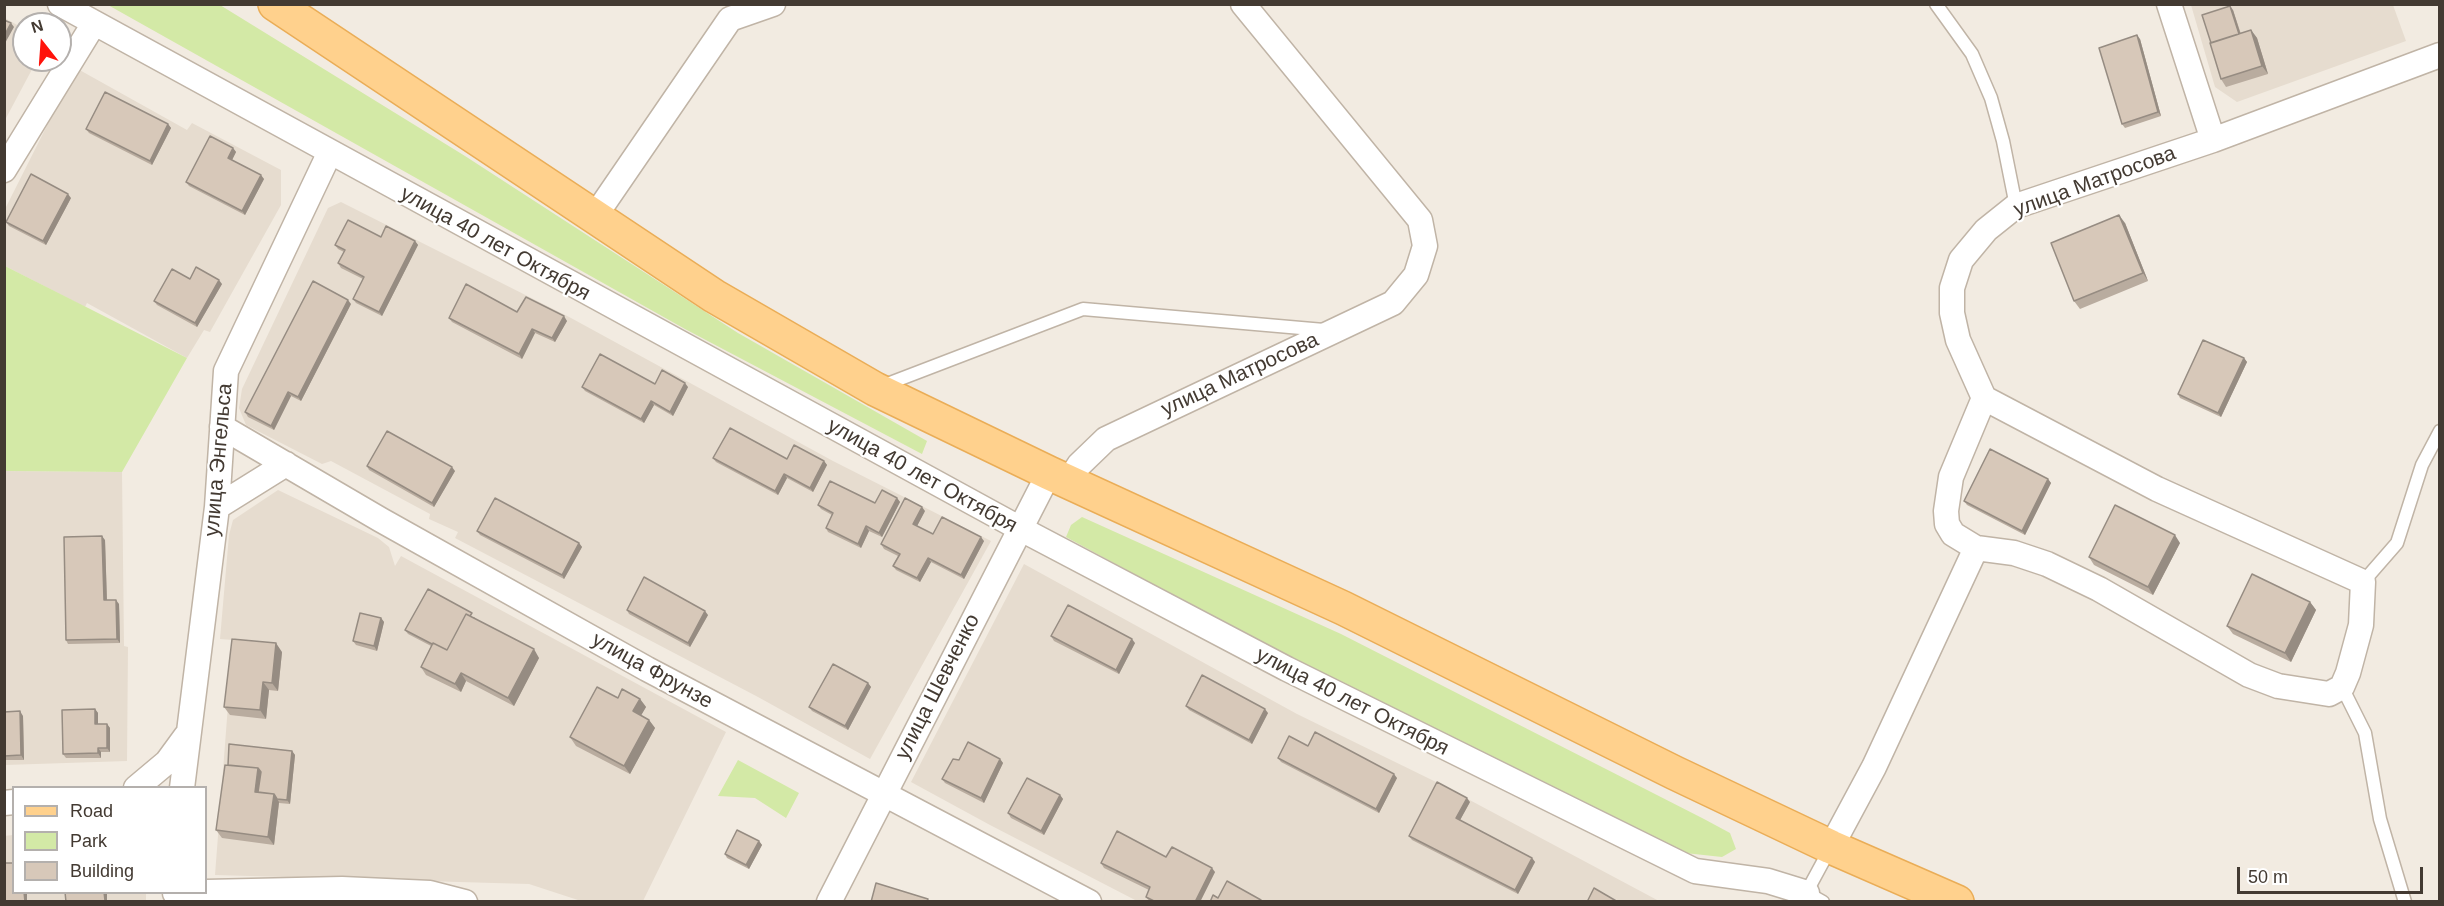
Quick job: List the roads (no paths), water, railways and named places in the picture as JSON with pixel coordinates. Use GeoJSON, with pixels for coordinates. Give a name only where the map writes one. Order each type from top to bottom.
{"type":"FeatureCollection","features":[{"type":"Feature","properties":{"kind":"main road"},"geometry":{"type":"LineString","coordinates":[[275,4],[714,296],[875,389],[1059,478],[1343,608],[1831,847],[1957,902]]}},
{"type":"Feature","properties":{"kind":"street","name":"улица 40 лет Октября"},"geometry":{"type":"LineString","coordinates":[[60,4],[329,154],[1018,528],[1287,669],[1695,871],[1768,881],[1810,899]]}},
{"type":"Feature","properties":{"kind":"street"},"geometry":{"type":"LineString","coordinates":[[595,216],[730,19],[773,4]]}},
{"type":"Feature","properties":{"kind":"street","name":"улица Матросова"},"geometry":{"type":"LineString","coordinates":[[1059,478],[1079,465],[1106,439],[1393,303],[1416,275],[1425,246],[1420,220],[1243,4]]}},
{"type":"Feature","properties":{"kind":"street"},"geometry":{"type":"LineString","coordinates":[[2169,4],[2213,140]]}},
{"type":"Feature","properties":{"kind":"street"},"geometry":{"type":"LineString","coordinates":[[4,170],[93,24]]}},
{"type":"Feature","properties":{"kind":"street","name":"улица Матросова"},"geometry":{"type":"LineString","coordinates":[[1984,398],[1958,339],[1952,313],[1952,288],[1960,260],[1986,230],[2016,206],[2213,140],[2439,56]]}},
{"type":"Feature","properties":{"kind":"street","name":"улица Энгельса"},"geometry":{"type":"LineString","coordinates":[[182,786],[217,507],[226,371],[329,154]]}},
{"type":"Feature","properties":{"kind":"street"},"geometry":{"type":"LineString","coordinates":[[1984,398],[2157,489],[2363,582],[2361,625],[2342,687],[2329,694],[2310,692],[2278,686],[2249,675],[2099,589],[2047,564],[2014,553],[1976,548],[1953,534],[1947,524],[1946,510],[1951,477],[1984,398]]}},
{"type":"Feature","properties":{"kind":"street","name":"улица Фрунзе"},"geometry":{"type":"LineString","coordinates":[[222,427],[647,669],[1089,902]]}},
{"type":"Feature","properties":{"kind":"street"},"geometry":{"type":"LineString","coordinates":[[217,507],[286,464]]}},
{"type":"Feature","properties":{"kind":"street","name":"улица Шевченко"},"geometry":{"type":"LineString","coordinates":[[829,902],[1018,528],[1059,478]]}},
{"type":"Feature","properties":{"kind":"street"},"geometry":{"type":"LineString","coordinates":[[1831,847],[1874,767],[1976,548]]}},
{"type":"Feature","properties":{"kind":"street"},"geometry":{"type":"LineString","coordinates":[[138,786],[167,762],[188,734]]}},
{"type":"Feature","properties":{"kind":"street"},"geometry":{"type":"LineString","coordinates":[[207,892],[342,889],[430,893],[465,902]]}},
{"type":"Feature","properties":{"kind":"street"},"geometry":{"type":"LineString","coordinates":[[175,896],[190,894]]}},
{"type":"Feature","properties":{"kind":"lane"},"geometry":{"type":"LineString","coordinates":[[1936,4],[1972,54],[1991,98],[2003,141],[2016,206]]}},
{"type":"Feature","properties":{"kind":"lane"},"geometry":{"type":"LineString","coordinates":[[875,389],[1083,309],[1334,331]]}},
{"type":"Feature","properties":{"kind":"lane"},"geometry":{"type":"LineString","coordinates":[[2363,582],[2397,543],[2422,465],[2439,431]]}},
{"type":"Feature","properties":{"kind":"lane"},"geometry":{"type":"LineString","coordinates":[[2342,687],[2365,733],[2385,841],[2405,902]]}},
{"type":"Feature","properties":{"kind":"lane"},"geometry":{"type":"LineString","coordinates":[[1810,899],[1831,847]]}}]}
